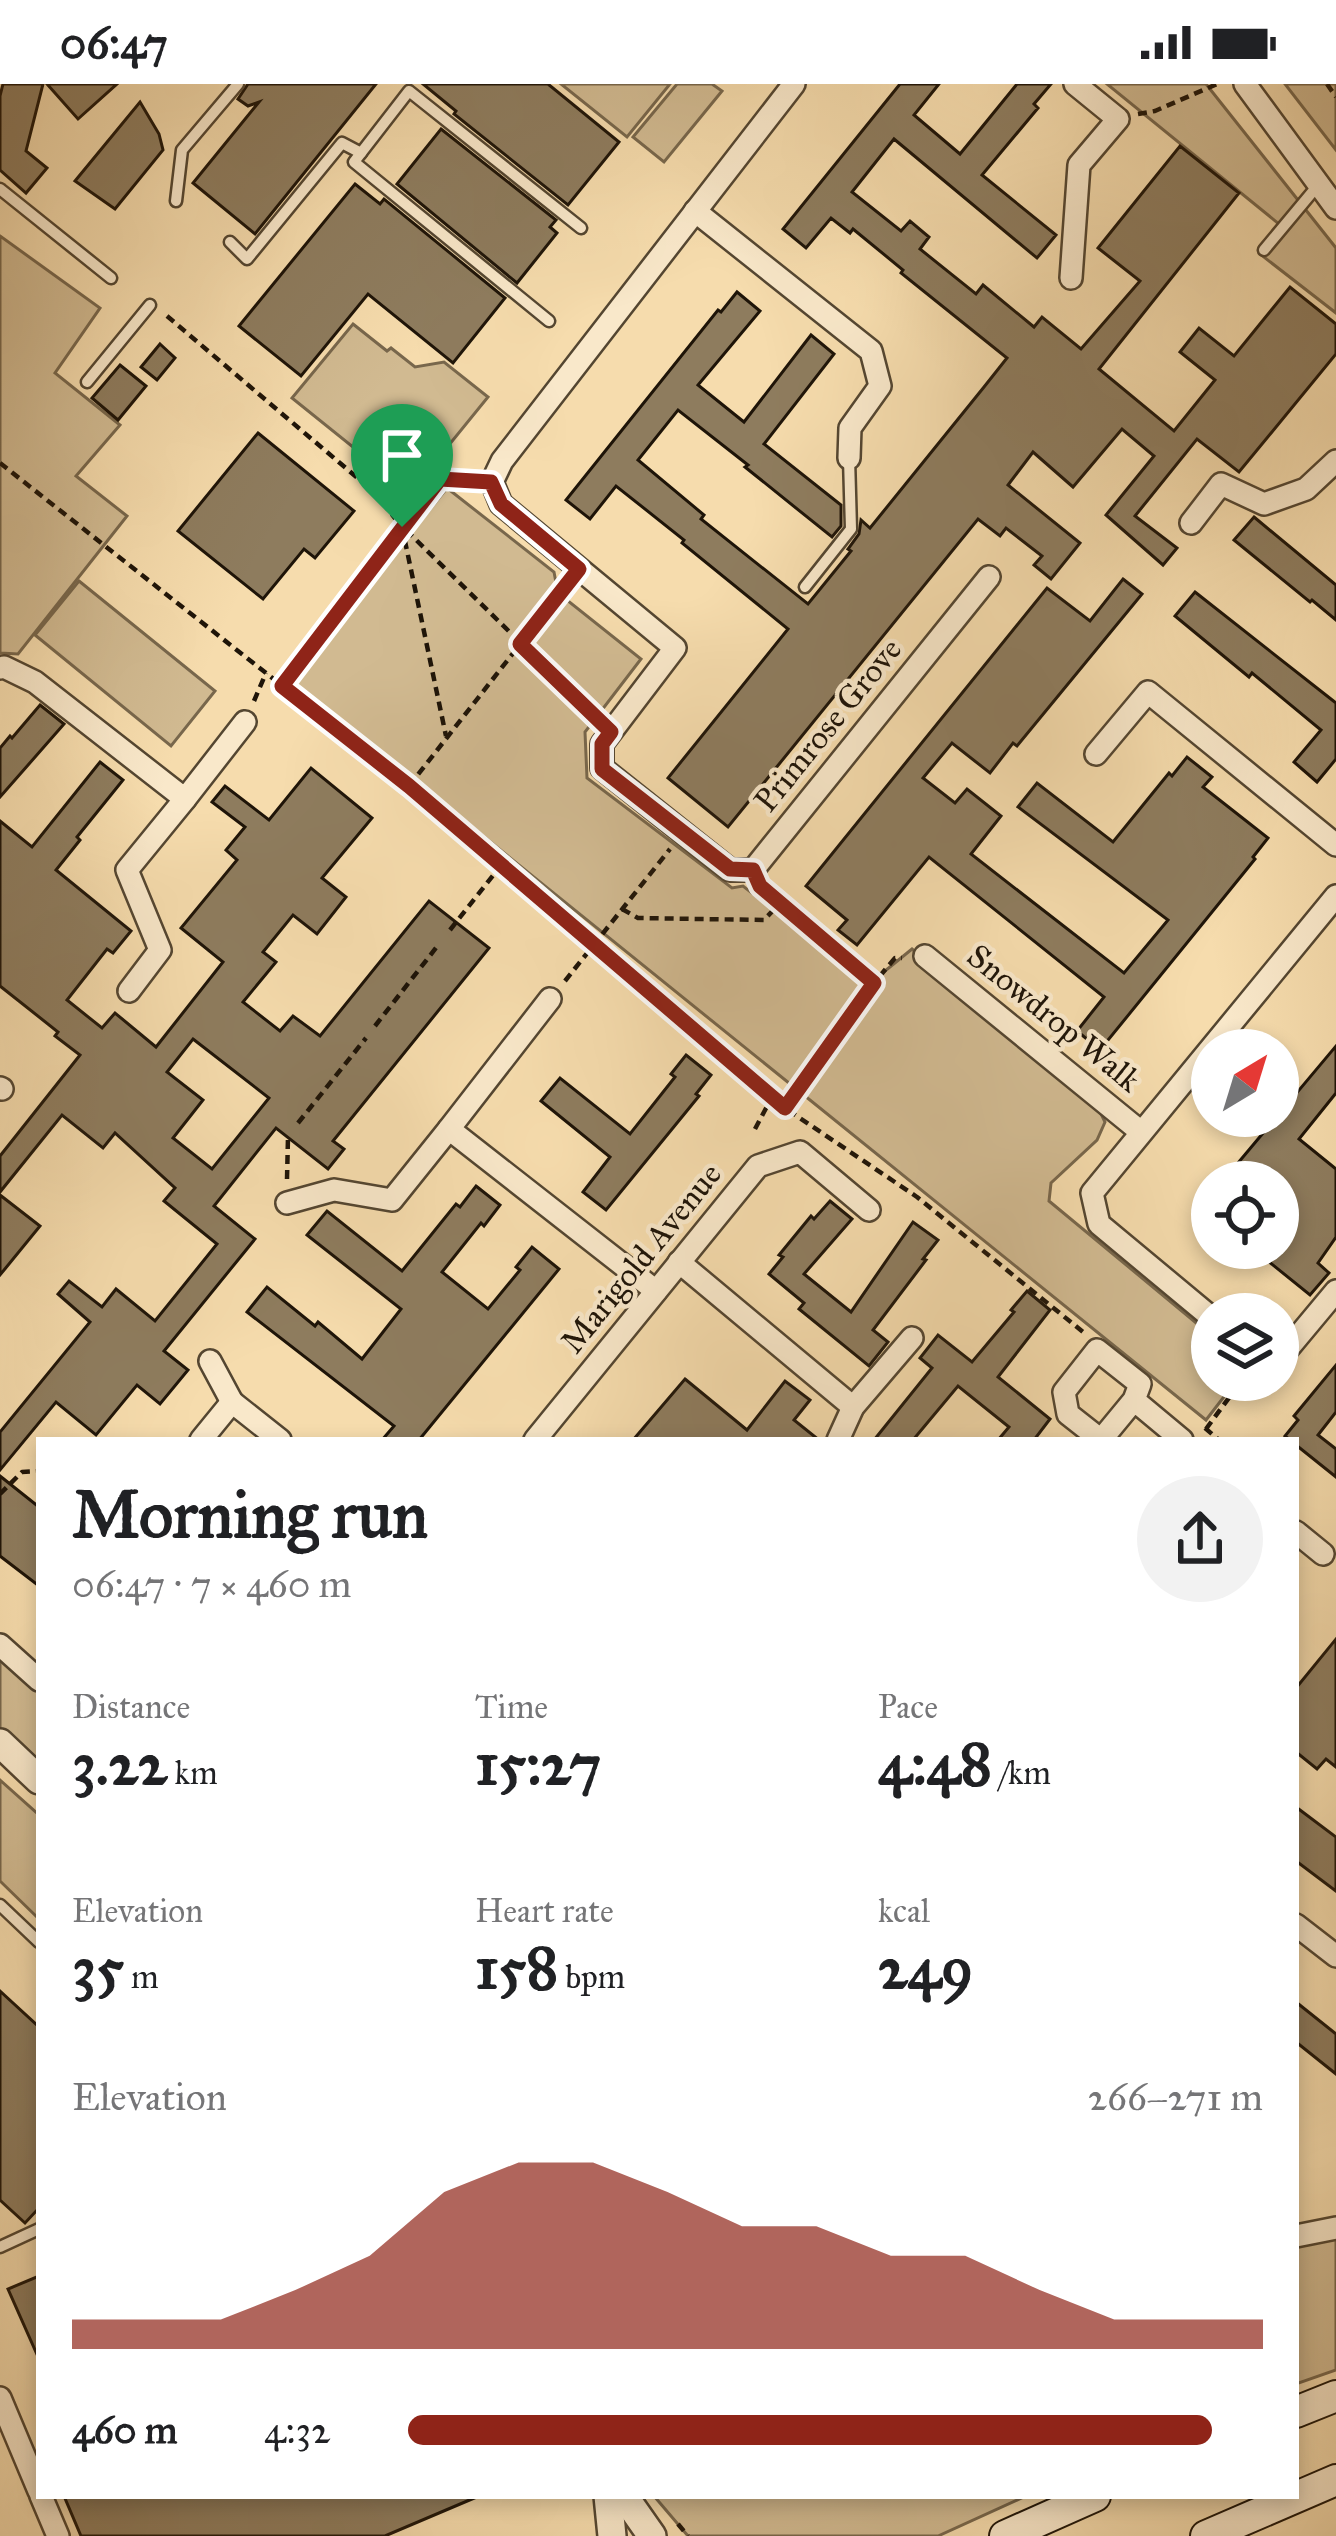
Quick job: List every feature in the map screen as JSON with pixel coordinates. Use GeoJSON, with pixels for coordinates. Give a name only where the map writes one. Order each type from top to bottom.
{"type":"FeatureCollection","features":[{"type":"Feature","properties":{"kind":"main road"},"geometry":{"type":"LineString","coordinates":[[1299,2411],[1336,2396]]}},
{"type":"Feature","properties":{"kind":"main road"},"geometry":{"type":"LineString","coordinates":[[1299,2496],[1336,2480]]}},
{"type":"Feature","properties":{"kind":"main road"},"geometry":{"type":"LineString","coordinates":[[1005,2536],[1088,2499]]}},
{"type":"Feature","properties":{"kind":"main road"},"geometry":{"type":"LineString","coordinates":[[1206,2536],[1292,2499]]}},
{"type":"Feature","properties":{"kind":"street"},"geometry":{"type":"LineString","coordinates":[[753,870],[730,869],[602,769],[602,744],[676,648],[501,504],[491,482],[502,461],[794,84]]}},
{"type":"Feature","properties":{"kind":"street"},"geometry":{"type":"LineString","coordinates":[[1072,278],[1079,165],[1118,118],[1075,84]]}},
{"type":"Feature","properties":{"kind":"street"},"geometry":{"type":"LineString","coordinates":[[1245,84],[1336,208]]}},
{"type":"Feature","properties":{"kind":"street"},"geometry":{"type":"LineString","coordinates":[[695,211],[871,351],[880,386],[850,428],[849,458]]}},
{"type":"Feature","properties":{"kind":"street"},"geometry":{"type":"LineString","coordinates":[[1191,523],[1221,484],[1264,504],[1306,488],[1336,461]]}},
{"type":"Feature","properties":{"kind":"street","name":"Primrose Grove"},"geometry":{"type":"LineString","coordinates":[[753,870],[989,577]]}},
{"type":"Feature","properties":{"kind":"street"},"geometry":{"type":"LineString","coordinates":[[0,668],[35,682],[184,799]]}},
{"type":"Feature","properties":{"kind":"street"},"geometry":{"type":"LineString","coordinates":[[1096,754],[1148,692],[1336,844]]}},
{"type":"Feature","properties":{"kind":"street"},"geometry":{"type":"LineString","coordinates":[[129,991],[160,950],[127,870],[245,722]]}},
{"type":"Feature","properties":{"kind":"street","name":"Snowdrop Walk"},"geometry":{"type":"LineString","coordinates":[[1191,1300],[1099,1223],[1092,1193],[1336,896]]}},
{"type":"Feature","properties":{"kind":"street","name":"Snowdrop Walk"},"geometry":{"type":"LineString","coordinates":[[925,956],[1141,1132]]}},
{"type":"Feature","properties":{"kind":"street"},"geometry":{"type":"LineString","coordinates":[[287,1203],[334,1190],[392,1200],[550,999]]}},
{"type":"Feature","properties":{"kind":"street"},"geometry":{"type":"LineString","coordinates":[[449,1130],[656,1291]]}},
{"type":"Feature","properties":{"kind":"street","name":"Marigold Avenue"},"geometry":{"type":"LineString","coordinates":[[537,1437],[758,1166],[800,1152],[869,1210]]}},
{"type":"Feature","properties":{"kind":"street"},"geometry":{"type":"LineString","coordinates":[[679,1262],[853,1407]]}},
{"type":"Feature","properties":{"kind":"street"},"geometry":{"type":"LineString","coordinates":[[1299,1335],[1336,1291]]}},
{"type":"Feature","properties":{"kind":"street"},"geometry":{"type":"LineString","coordinates":[[839,1437],[853,1407],[912,1338]]}},
{"type":"Feature","properties":{"kind":"street"},"geometry":{"type":"LineString","coordinates":[[210,1361],[232,1402],[276,1437]]}},
{"type":"Feature","properties":{"kind":"street"},"geometry":{"type":"LineString","coordinates":[[1134,1400],[1178,1437]]}},
{"type":"Feature","properties":{"kind":"street"},"geometry":{"type":"LineString","coordinates":[[203,1437],[232,1402]]}},
{"type":"Feature","properties":{"kind":"street"},"geometry":{"type":"LineString","coordinates":[[1299,1534],[1324,1554]]}},
{"type":"Feature","properties":{"kind":"street"},"geometry":{"type":"LineString","coordinates":[[0,1646],[36,1677]]}},
{"type":"Feature","properties":{"kind":"street"},"geometry":{"type":"LineString","coordinates":[[0,1743],[36,1777]]}},
{"type":"Feature","properties":{"kind":"street"},"geometry":{"type":"LineString","coordinates":[[1299,1927],[1336,1956]]}},
{"type":"Feature","properties":{"kind":"street"},"geometry":{"type":"LineString","coordinates":[[1299,2235],[1336,2228]]}},
{"type":"Feature","properties":{"kind":"street"},"geometry":{"type":"LineString","coordinates":[[0,2398],[36,2484]]}},
{"type":"Feature","properties":{"kind":"street"},"geometry":{"type":"LineString","coordinates":[[43,2499],[58,2536]]}},
{"type":"Feature","properties":{"kind":"street"},"geometry":{"type":"LineString","coordinates":[[608,2499],[612,2536]]}},
{"type":"Feature","properties":{"kind":"street"},"geometry":{"type":"LineString","coordinates":[[626,2499],[652,2536]]}},
{"type":"Feature","properties":{"kind":"lane"},"geometry":{"type":"LineString","coordinates":[[176,201],[182,151],[238,84]]}},
{"type":"Feature","properties":{"kind":"lane"},"geometry":{"type":"LineString","coordinates":[[549,321],[354,162],[412,88],[580,228]]}},
{"type":"Feature","properties":{"kind":"lane"},"geometry":{"type":"LineString","coordinates":[[230,242],[247,259],[342,143],[361,153]]}},
{"type":"Feature","properties":{"kind":"lane"},"geometry":{"type":"LineString","coordinates":[[1264,250],[1319,184]]}},
{"type":"Feature","properties":{"kind":"lane"},"geometry":{"type":"LineString","coordinates":[[0,189],[111,278]]}},
{"type":"Feature","properties":{"kind":"lane"},"geometry":{"type":"LineString","coordinates":[[87,382],[150,304]]}},
{"type":"Feature","properties":{"kind":"lane"},"geometry":{"type":"LineString","coordinates":[[805,587],[851,529],[849,458]]}},
{"type":"Feature","properties":{"kind":"lane"},"geometry":{"type":"LineString","coordinates":[[0,1905],[36,1939]]}},
{"type":"Feature","properties":{"kind":"lane"},"geometry":{"type":"LineString","coordinates":[[0,2247],[36,2230]]}},
{"type":"Feature","properties":{"kind":"path"},"geometry":{"type":"LineString","coordinates":[[1118,118],[1155,110],[1216,84]]}},
{"type":"Feature","properties":{"kind":"path"},"geometry":{"type":"LineString","coordinates":[[1327,84],[1336,97]]}},
{"type":"Feature","properties":{"kind":"path"},"geometry":{"type":"LineString","coordinates":[[166,316],[374,492],[402,527],[611,732]]}},
{"type":"Feature","properties":{"kind":"path"},"geometry":{"type":"LineString","coordinates":[[0,463],[409,786],[785,1108],[917,1197],[1088,1336]]}},
{"type":"Feature","properties":{"kind":"path"},"geometry":{"type":"LineString","coordinates":[[282,686],[440,479],[491,482]]}},
{"type":"Feature","properties":{"kind":"path"},"geometry":{"type":"LineString","coordinates":[[402,527],[446,736]]}},
{"type":"Feature","properties":{"kind":"path"},"geometry":{"type":"LineString","coordinates":[[409,786],[579,569]]}},
{"type":"Feature","properties":{"kind":"path"},"geometry":{"type":"LineString","coordinates":[[245,722],[266,673]]}},
{"type":"Feature","properties":{"kind":"path"},"geometry":{"type":"LineString","coordinates":[[550,999],[683,833]]}},
{"type":"Feature","properties":{"kind":"path"},"geometry":{"type":"LineString","coordinates":[[450,930],[502,864]]}},
{"type":"Feature","properties":{"kind":"path"},"geometry":{"type":"LineString","coordinates":[[753,870],[760,886],[874,983]]}},
{"type":"Feature","properties":{"kind":"path"},"geometry":{"type":"LineString","coordinates":[[622,909],[638,918],[764,920],[780,903]]}},
{"type":"Feature","properties":{"kind":"path"},"geometry":{"type":"LineString","coordinates":[[375,1026],[439,944]]}},
{"type":"Feature","properties":{"kind":"path"},"geometry":{"type":"LineString","coordinates":[[785,1108],[895,958],[925,956]]}},
{"type":"Feature","properties":{"kind":"path"},"geometry":{"type":"LineString","coordinates":[[298,1123],[366,1038]]}},
{"type":"Feature","properties":{"kind":"path"},"geometry":{"type":"LineString","coordinates":[[755,1129],[772,1097]]}},
{"type":"Feature","properties":{"kind":"path"},"geometry":{"type":"LineString","coordinates":[[287,1203],[288,1137]]}},
{"type":"Feature","properties":{"kind":"path"},"geometry":{"type":"LineString","coordinates":[[1215,1437],[1206,1429],[1227,1401]]}},
{"type":"Feature","properties":{"kind":"path"},"geometry":{"type":"LineString","coordinates":[[0,1494],[22,1472],[36,1471]]}},
{"type":"Feature","properties":{"kind":"shaded area"},"geometry":{"type":"Polygon","coordinates":[[[561,84],[670,84],[627,137],[561,84]]]}},
{"type":"Feature","properties":{"kind":"shaded area"},"geometry":{"type":"Polygon","coordinates":[[[677,84],[712,84],[722,91],[664,162],[633,137],[677,84]]]}},
{"type":"Feature","properties":{"kind":"shaded area"},"geometry":{"type":"Polygon","coordinates":[[[1107,84],[1206,84],[1336,248],[1336,313],[1260,254],[1279,224],[1107,84]]]}},
{"type":"Feature","properties":{"kind":"shaded area"},"geometry":{"type":"Polygon","coordinates":[[[1285,84],[1336,84],[1336,150],[1285,84]]]}},
{"type":"Feature","properties":{"kind":"shaded area"},"geometry":{"type":"Polygon","coordinates":[[[0,236],[100,308],[55,373],[120,425],[76,476],[127,516],[18,654],[0,653],[0,236]]]}},
{"type":"Feature","properties":{"kind":"shaded area"},"geometry":{"type":"Polygon","coordinates":[[[353,324],[415,367],[444,362],[488,397],[410,493],[292,398],[353,324]]]}},
{"type":"Feature","properties":{"kind":"shaded area"},"geometry":{"type":"Polygon","coordinates":[[[447,488],[554,572],[558,593],[641,659],[585,732],[587,778],[732,888],[743,886],[869,984],[912,949],[1093,1097],[1105,1122],[1097,1140],[1051,1183],[1049,1201],[1191,1319],[1191,1401],[1221,1401],[1206,1420],[295,684],[296,675],[447,488]]]}},
{"type":"Feature","properties":{"kind":"shaded area"},"geometry":{"type":"Polygon","coordinates":[[[79,581],[215,691],[171,746],[35,635],[79,581]]]}},
{"type":"Feature","properties":{"kind":"shaded area"},"geometry":{"type":"Polygon","coordinates":[[[0,1646],[36,1678],[36,1775],[0,1742],[0,1646]]]}},
{"type":"Feature","properties":{"kind":"shaded area"},"geometry":{"type":"Polygon","coordinates":[[[0,1780],[36,1812],[36,1916],[0,1881],[0,1780]]]}},
{"type":"Feature","properties":{"kind":"shaded area"},"geometry":{"type":"Polygon","coordinates":[[[1336,2233],[1336,2370],[1299,2383],[1299,2239],[1336,2233]]]}},
{"type":"Feature","properties":{"kind":"shaded area"},"geometry":{"type":"Polygon","coordinates":[[[657,2499],[1019,2499],[938,2536],[688,2536],[657,2499]]]}},
{"type":"Feature","properties":{"kind":"building"},"geometry":{"type":"Polygon","coordinates":[[[3,84],[43,84],[26,151],[47,168],[26,193],[0,170],[3,84]]]}},
{"type":"Feature","properties":{"kind":"building"},"geometry":{"type":"Polygon","coordinates":[[[47,84],[117,84],[78,119],[47,84]]]}},
{"type":"Feature","properties":{"kind":"building"},"geometry":{"type":"Polygon","coordinates":[[[248,84],[376,84],[255,234],[193,183],[259,102],[248,106],[238,99],[248,84]]]}},
{"type":"Feature","properties":{"kind":"building"},"geometry":{"type":"Polygon","coordinates":[[[423,84],[548,84],[619,142],[568,205],[423,84]]]}},
{"type":"Feature","properties":{"kind":"building"},"geometry":{"type":"Polygon","coordinates":[[[900,84],[939,84],[914,115],[960,154],[1017,84],[1051,84],[1034,104],[1038,108],[982,175],[1056,235],[1037,258],[894,139],[852,192],[901,231],[910,221],[929,237],[920,249],[976,294],[983,285],[1034,327],[1042,317],[1081,349],[1140,281],[1098,248],[1180,146],[1239,193],[1099,369],[1174,431],[1215,380],[1180,352],[1199,328],[1234,356],[1290,287],[1336,324],[1336,354],[1239,472],[1197,439],[1135,516],[1177,548],[1163,565],[1106,515],[1154,456],[1122,429],[1073,487],[1033,452],[1008,485],[1080,543],[1051,579],[1034,565],[1042,556],[1006,528],[1000,536],[978,519],[728,827],[668,778],[788,629],[616,486],[590,519],[566,500],[737,292],[760,311],[698,385],[744,422],[811,335],[834,354],[764,444],[841,505],[841,526],[832,537],[678,410],[638,460],[704,515],[701,519],[808,604],[851,551],[861,520],[870,528],[984,387],[1007,358],[853,229],[850,233],[831,218],[806,248],[783,229],[900,84]]]}},
{"type":"Feature","properties":{"kind":"building"},"geometry":{"type":"Polygon","coordinates":[[[140,102],[163,150],[115,209],[75,181],[140,102]]]}},
{"type":"Feature","properties":{"kind":"building"},"geometry":{"type":"Polygon","coordinates":[[[441,129],[556,220],[550,227],[557,233],[517,283],[397,184],[441,129]]]}},
{"type":"Feature","properties":{"kind":"building"},"geometry":{"type":"Polygon","coordinates":[[[355,184],[380,204],[384,199],[505,298],[453,363],[368,294],[301,376],[239,326],[355,184]]]}},
{"type":"Feature","properties":{"kind":"building"},"geometry":{"type":"Polygon","coordinates":[[[160,344],[175,358],[157,380],[141,367],[160,344]]]}},
{"type":"Feature","properties":{"kind":"building"},"geometry":{"type":"Polygon","coordinates":[[[120,365],[146,386],[118,420],[92,398],[120,365]]]}},
{"type":"Feature","properties":{"kind":"building"},"geometry":{"type":"Polygon","coordinates":[[[258,433],[354,511],[315,558],[304,549],[263,599],[178,531],[258,433]]]}},
{"type":"Feature","properties":{"kind":"building"},"geometry":{"type":"Polygon","coordinates":[[[1254,517],[1336,585],[1336,620],[1234,540],[1254,517]]]}},
{"type":"Feature","properties":{"kind":"building"},"geometry":{"type":"Polygon","coordinates":[[[1123,579],[1142,594],[990,773],[952,743],[923,778],[955,803],[967,789],[1001,816],[971,854],[1124,973],[1168,920],[1018,807],[1037,783],[1113,842],[1187,757],[1212,777],[1203,787],[1268,838],[1100,1050],[1077,1031],[1104,997],[929,857],[857,945],[838,930],[847,920],[806,886],[1047,588],[1090,621],[1123,579]]]}},
{"type":"Feature","properties":{"kind":"building"},"geometry":{"type":"Polygon","coordinates":[[[1195,592],[1336,703],[1336,759],[1317,782],[1294,762],[1321,730],[1175,616],[1195,592]]]}},
{"type":"Feature","properties":{"kind":"building"},"geometry":{"type":"Polygon","coordinates":[[[40,705],[64,724],[0,797],[0,748],[40,705]]]}},
{"type":"Feature","properties":{"kind":"building"},"geometry":{"type":"Polygon","coordinates":[[[100,762],[123,780],[56,870],[131,931],[113,953],[107,949],[67,1000],[102,1028],[115,1013],[156,1047],[223,962],[181,928],[237,860],[226,850],[245,827],[212,802],[225,786],[269,820],[311,768],[372,818],[322,878],[346,897],[317,934],[293,915],[263,952],[276,962],[243,1002],[280,1031],[293,1016],[320,1036],[429,901],[489,948],[333,1141],[344,1149],[328,1169],[276,1128],[214,1206],[255,1239],[164,1351],[188,1370],[160,1404],[137,1385],[96,1435],[56,1402],[0,1470],[0,1432],[90,1322],[58,1294],[69,1281],[102,1307],[116,1289],[155,1321],[217,1244],[164,1201],[175,1188],[115,1133],[103,1148],[62,1115],[0,1192],[0,1156],[80,1055],[0,986],[0,821],[32,847],[100,762]],[[193,1039],[167,1072],[203,1100],[173,1138],[212,1169],[269,1098],[193,1039]]]}},
{"type":"Feature","properties":{"kind":"building"},"geometry":{"type":"Polygon","coordinates":[[[1336,1046],[1336,1093],[1299,1139],[1336,1169],[1336,1237],[1318,1263],[1329,1273],[1310,1295],[1278,1269],[1299,1269],[1299,1161],[1240,1161],[1260,1137],[1299,1137],[1299,1090],[1336,1046]]]}},
{"type":"Feature","properties":{"kind":"building"},"geometry":{"type":"Polygon","coordinates":[[[686,1055],[711,1075],[606,1210],[583,1192],[610,1157],[541,1101],[560,1078],[630,1134],[675,1077],[671,1074],[686,1055]]]}},
{"type":"Feature","properties":{"kind":"building"},"geometry":{"type":"Polygon","coordinates":[[[476,1186],[500,1205],[442,1272],[488,1309],[532,1247],[559,1269],[421,1437],[385,1437],[394,1426],[247,1312],[267,1287],[362,1359],[401,1309],[307,1235],[327,1211],[402,1271],[456,1204],[460,1207],[476,1186]]]}},
{"type":"Feature","properties":{"kind":"building"},"geometry":{"type":"Polygon","coordinates":[[[0,1195],[40,1226],[0,1275],[0,1195]]]}},
{"type":"Feature","properties":{"kind":"building"},"geometry":{"type":"Polygon","coordinates":[[[830,1201],[852,1219],[804,1274],[851,1312],[913,1222],[938,1240],[873,1330],[888,1342],[869,1366],[799,1309],[804,1303],[769,1274],[811,1216],[814,1219],[830,1201]]]}},
{"type":"Feature","properties":{"kind":"building"},"geometry":{"type":"Polygon","coordinates":[[[1027,1291],[1050,1310],[998,1377],[1050,1419],[1036,1437],[1001,1437],[1009,1427],[958,1386],[916,1437],[876,1437],[932,1368],[920,1358],[938,1335],[972,1362],[1014,1312],[1011,1310],[1027,1291]]]}},
{"type":"Feature","properties":{"kind":"building"},"geometry":{"type":"Polygon","coordinates":[[[1336,1365],[1336,1412],[1318,1435],[1336,1449],[1336,1477],[1299,1447],[1299,1437],[1285,1436],[1298,1420],[1294,1416],[1336,1365]]]}},
{"type":"Feature","properties":{"kind":"building"},"geometry":{"type":"Polygon","coordinates":[[[685,1379],[747,1430],[785,1381],[810,1400],[794,1420],[815,1437],[636,1437],[685,1379]]]}},
{"type":"Feature","properties":{"kind":"building"},"geometry":{"type":"Polygon","coordinates":[[[0,1476],[36,1505],[36,1584],[0,1556],[0,1476]]]}},
{"type":"Feature","properties":{"kind":"building"},"geometry":{"type":"Polygon","coordinates":[[[1336,1639],[1336,1767],[1326,1759],[1317,1769],[1299,1754],[1299,1684],[1336,1639]]]}},
{"type":"Feature","properties":{"kind":"building"},"geometry":{"type":"Polygon","coordinates":[[[1299,1809],[1336,1837],[1336,1891],[1299,1863],[1299,1809]]]}},
{"type":"Feature","properties":{"kind":"building"},"geometry":{"type":"Polygon","coordinates":[[[0,1991],[36,2024],[36,2211],[25,2223],[0,2200],[0,1991]]]}},
{"type":"Feature","properties":{"kind":"building"},"geometry":{"type":"Polygon","coordinates":[[[1299,2004],[1336,2034],[1336,2074],[1299,2044],[1299,2004]]]}},
{"type":"Feature","properties":{"kind":"building"},"geometry":{"type":"Polygon","coordinates":[[[36,2277],[36,2352],[8,2289],[36,2277]]]}},
{"type":"Feature","properties":{"kind":"building"},"geometry":{"type":"Polygon","coordinates":[[[65,2499],[472,2499],[385,2536],[81,2536],[65,2499]]]}},
{"type":"Feature","properties":{"kind":"route"},"geometry":{"type":"LineString","coordinates":[[440,479],[491,482],[501,504],[579,569],[520,644],[611,732],[602,744],[602,769],[730,869],[753,870],[760,886],[874,983],[785,1108],[409,786],[282,686],[402,527],[440,479]]}}]}
